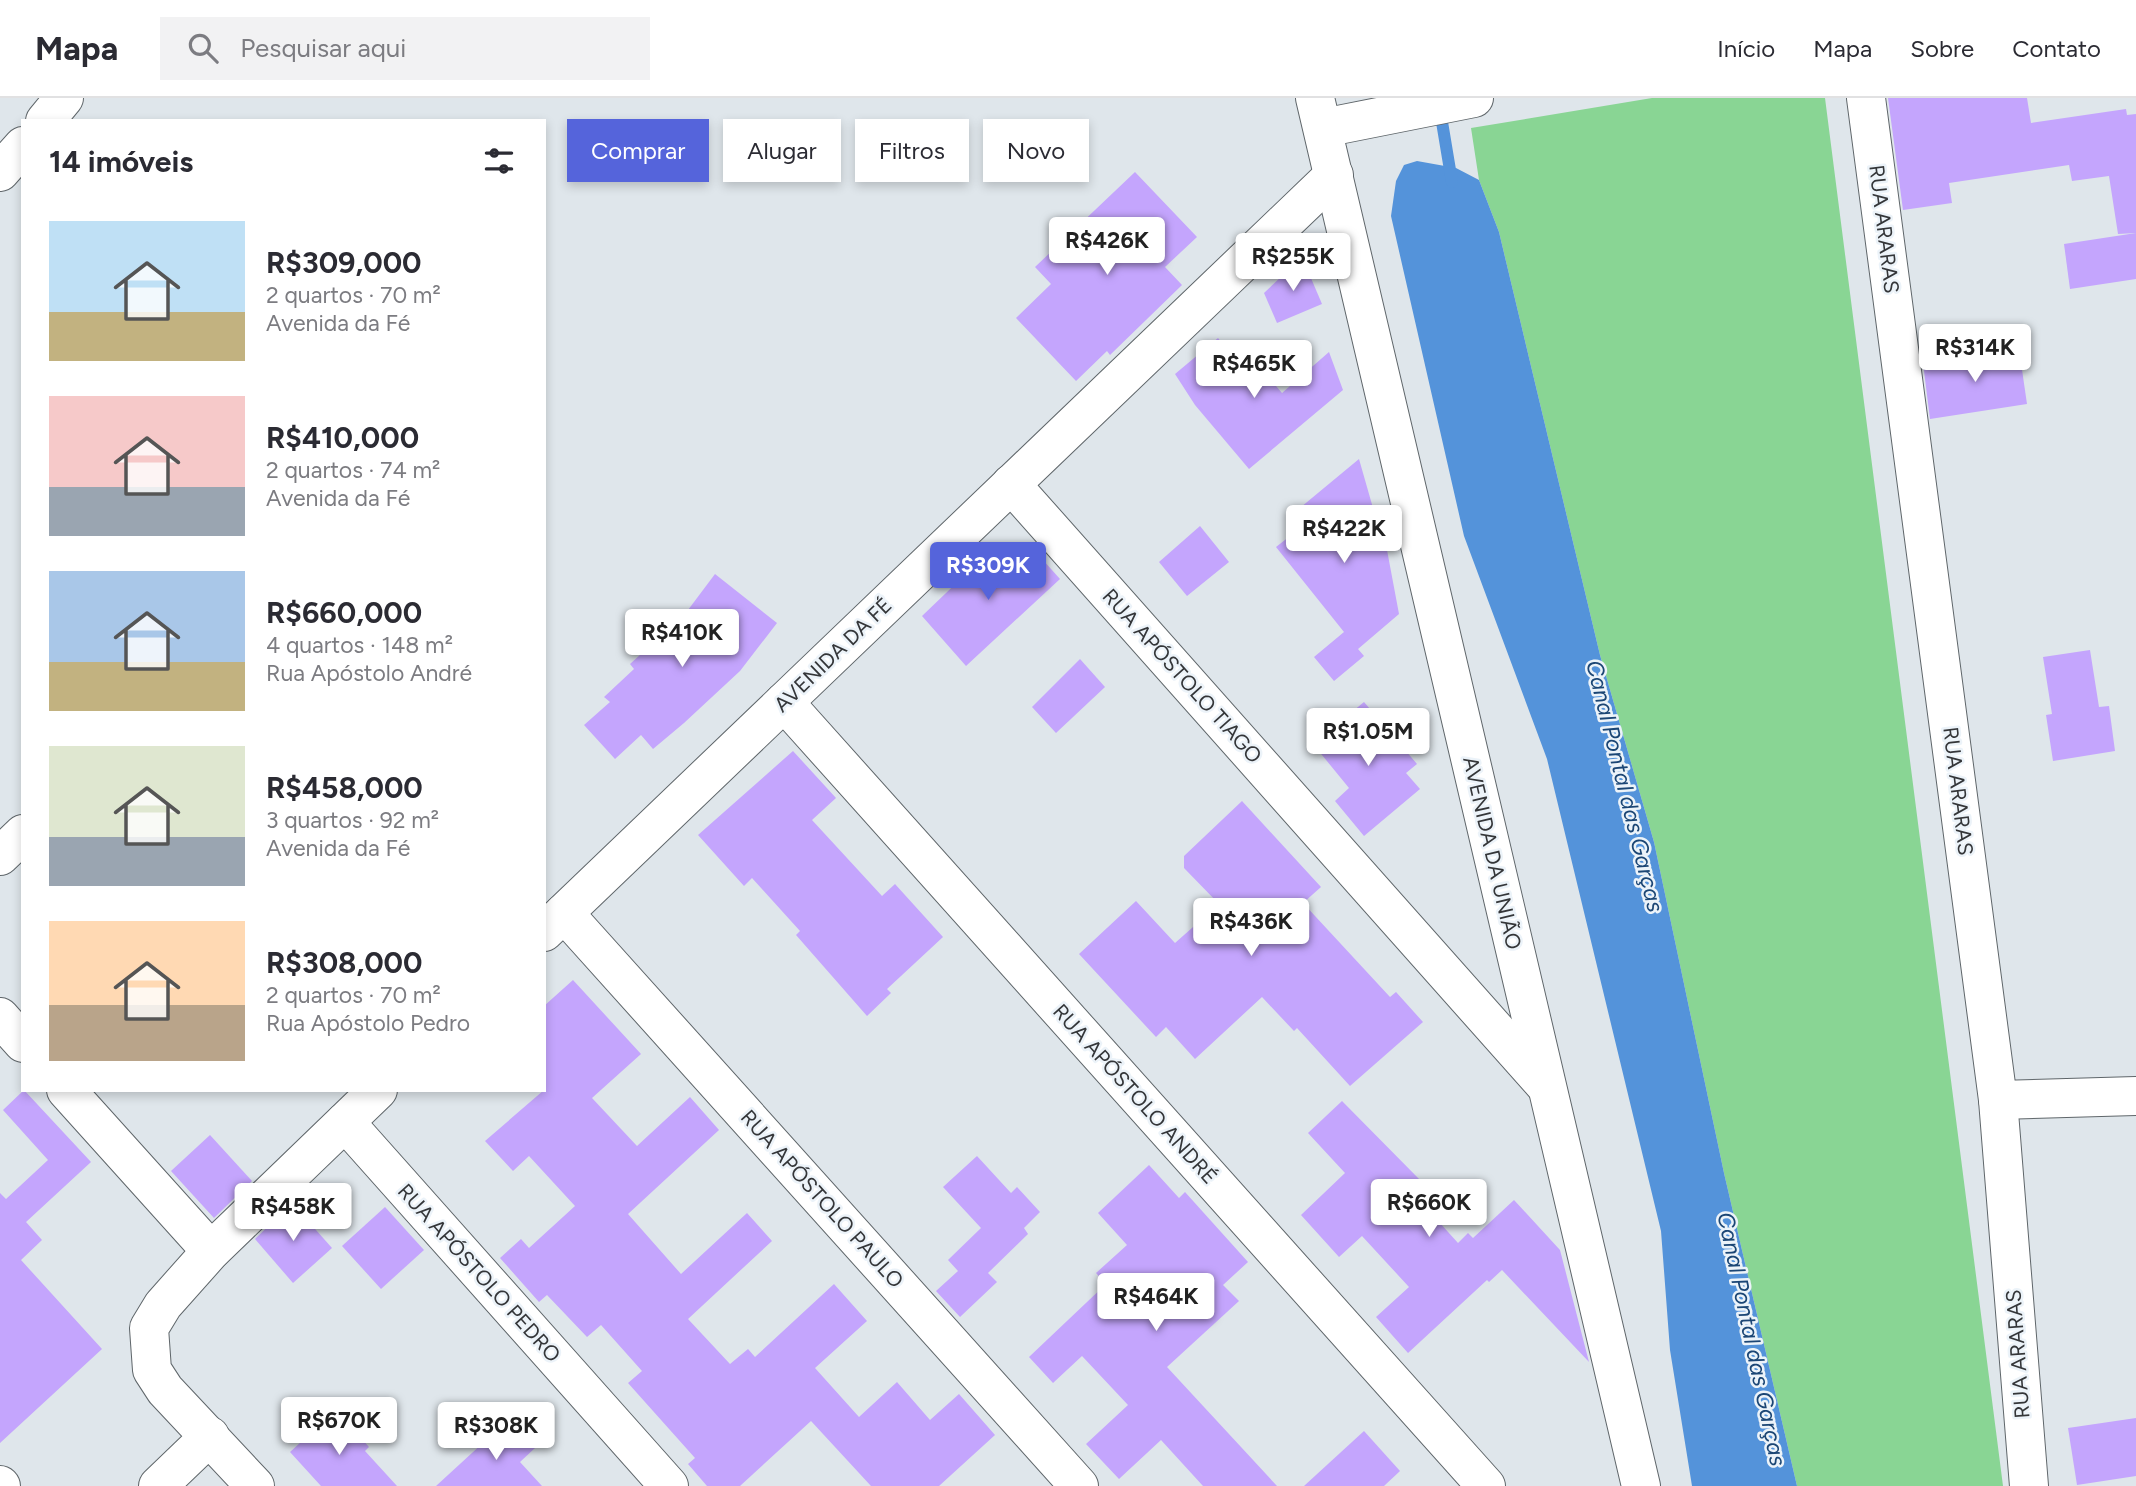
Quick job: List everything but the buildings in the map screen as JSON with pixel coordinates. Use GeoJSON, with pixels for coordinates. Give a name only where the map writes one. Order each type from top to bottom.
{"type":"FeatureCollection","features":[{"type":"Feature","properties":{"kind":"street"},"geometry":{"type":"LineString","coordinates":[[47,119],[64,98]]}},
{"type":"Feature","properties":{"kind":"street"},"geometry":{"type":"LineString","coordinates":[[1319,113],[1379,116],[1474,98]]}},
{"type":"Feature","properties":{"kind":"street","name":"RUA ARARAS"},"geometry":{"type":"LineString","coordinates":[[1866,98],[1998,1100],[2029,1486]]}},
{"type":"Feature","properties":{"kind":"street","name":"AVENIDA DA UNIÃO"},"geometry":{"type":"LineString","coordinates":[[1319,113],[1641,1486]]}},
{"type":"Feature","properties":{"kind":"street"},"geometry":{"type":"LineString","coordinates":[[0,172],[21,148]]}},
{"type":"Feature","properties":{"kind":"street","name":"AVENIDA DA FÉ"},"geometry":{"type":"LineString","coordinates":[[554,922],[1334,175]]}},
{"type":"Feature","properties":{"kind":"street","name":"RUA APÓSTOLO TIAGO"},"geometry":{"type":"LineString","coordinates":[[1011,484],[1547,1089]]}},
{"type":"Feature","properties":{"kind":"street","name":"RUA APÓSTOLO ANDRÉ"},"geometry":{"type":"LineString","coordinates":[[784,702],[1486,1486]]}},
{"type":"Feature","properties":{"kind":"street"},"geometry":{"type":"LineString","coordinates":[[0,856],[21,836]]}},
{"type":"Feature","properties":{"kind":"street","name":"RUA APÓSTOLO PAULO"},"geometry":{"type":"LineString","coordinates":[[554,922],[1079,1486]]}},
{"type":"Feature","properties":{"kind":"street"},"geometry":{"type":"LineString","coordinates":[[0,1017],[21,1041]]}},
{"type":"Feature","properties":{"kind":"street"},"geometry":{"type":"LineString","coordinates":[[68,1092],[211,1251]]}},
{"type":"Feature","properties":{"kind":"street"},"geometry":{"type":"LineString","coordinates":[[255,1486],[164,1390],[152,1370],[149,1328],[163,1305],[211,1251],[376,1092]]}},
{"type":"Feature","properties":{"kind":"street"},"geometry":{"type":"LineString","coordinates":[[1998,1100],[2136,1096]]}},
{"type":"Feature","properties":{"kind":"street","name":"RUA APÓSTOLO PEDRO"},"geometry":{"type":"LineString","coordinates":[[345,1122],[669,1486]]}},
{"type":"Feature","properties":{"kind":"street"},"geometry":{"type":"LineString","coordinates":[[158,1486],[210,1436]]}},
{"type":"Feature","properties":{"kind":"green space"},"geometry":{"type":"Polygon","coordinates":[[[1652,98],[1825,98],[2003,1486],[1797,1486],[1724,1173],[1654,842],[1600,655],[1499,232],[1479,180],[1471,128],[1652,98]]]}},
{"type":"Feature","properties":{"kind":"water"},"geometry":{"type":"Polygon","coordinates":[[[1417,161],[1456,168],[1479,180],[1499,232],[1600,655],[1654,842],[1724,1173],[1797,1486],[1692,1486],[1670,1350],[1661,1231],[1547,759],[1464,536],[1391,216],[1396,181],[1404,165],[1417,161]]]}},
{"type":"Feature","properties":{"kind":"waterway","name":"Canal Pontal das Garças"},"geometry":{"type":"LineString","coordinates":[[1440,110],[1452,182]]}}]}
